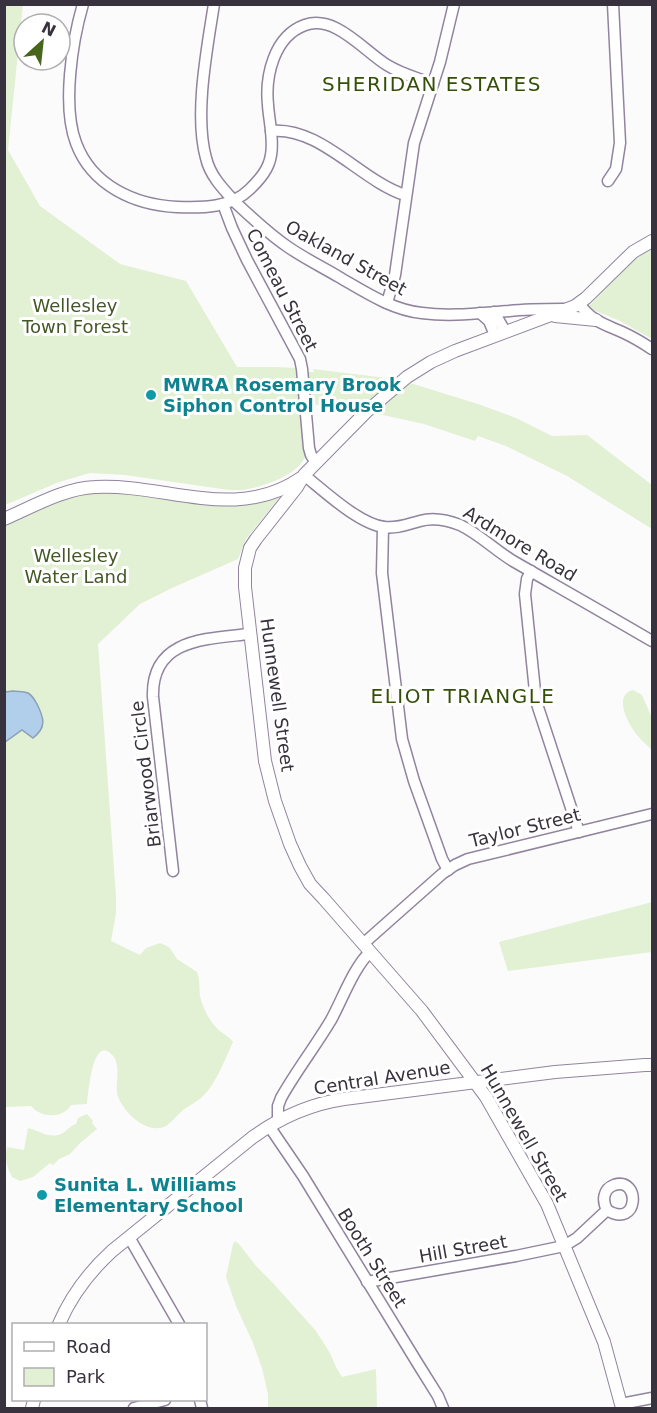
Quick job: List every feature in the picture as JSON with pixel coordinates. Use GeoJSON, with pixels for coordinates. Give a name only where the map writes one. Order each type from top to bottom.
{"type":"FeatureCollection","features":[{"type":"Feature","properties":{"kind":"main road","name":"Hunnewell Street"},"geometry":{"type":"LineString","coordinates":[[621,1406],[604,1341],[547,1204],[486,1097],[433,1024],[310,884],[300,866],[282,823],[265,761],[244,580],[248,553],[256,539],[304,475],[366,412],[408,377],[439,357],[579,303],[630,254],[652,241]]}},
{"type":"Feature","properties":{"kind":"main road"},"geometry":{"type":"LineString","coordinates":[[551,315],[596,320]]}},
{"type":"Feature","properties":{"kind":"main road"},"geometry":{"type":"LineString","coordinates":[[4,519],[78,489],[92,487],[129,489],[206,499],[243,499],[274,492],[292,484],[304,475]]}},
{"type":"Feature","properties":{"kind":"main road","name":"Central Avenue"},"geometry":{"type":"LineString","coordinates":[[59,1323],[90,1273],[109,1254],[245,1144],[274,1123],[304,1108],[333,1101],[555,1072],[652,1065]]}},
{"type":"Feature","properties":{"kind":"street"},"geometry":{"type":"LineString","coordinates":[[83,4],[73,54],[70,102],[75,138],[90,167],[99,178],[110,187],[142,202],[162,206],[212,206],[229,202],[248,191],[266,169],[272,151],[267,90],[275,56],[280,44],[288,35],[305,25],[317,23],[335,27],[388,66],[433,84]]}},
{"type":"Feature","properties":{"kind":"street","name":"Oakland Street"},"geometry":{"type":"LineString","coordinates":[[214,4],[203,80],[202,138],[211,172],[229,202],[288,247],[355,286],[406,310],[423,314],[567,309]]}},
{"type":"Feature","properties":{"kind":"street"},"geometry":{"type":"LineString","coordinates":[[387,303],[395,275],[414,143],[443,52],[454,4]]}},
{"type":"Feature","properties":{"kind":"street"},"geometry":{"type":"LineString","coordinates":[[608,181],[616,169],[620,143],[613,4]]}},
{"type":"Feature","properties":{"kind":"street"},"geometry":{"type":"LineString","coordinates":[[271,131],[288,132],[314,141],[405,195]]}},
{"type":"Feature","properties":{"kind":"street","name":"Comeau Street"},"geometry":{"type":"LineString","coordinates":[[229,202],[232,228],[300,359],[309,448],[316,463]]}},
{"type":"Feature","properties":{"kind":"street"},"geometry":{"type":"LineString","coordinates":[[579,303],[589,316],[652,349]]}},
{"type":"Feature","properties":{"kind":"street"},"geometry":{"type":"LineString","coordinates":[[494,312],[500,333]]}},
{"type":"Feature","properties":{"kind":"street"},"geometry":{"type":"LineString","coordinates":[[480,313],[500,333]]}},
{"type":"Feature","properties":{"kind":"street"},"geometry":{"type":"LineString","coordinates":[[304,475],[366,522],[383,527],[382,573],[402,739],[414,781],[448,870]]}},
{"type":"Feature","properties":{"kind":"street","name":"Ardmore Road"},"geometry":{"type":"LineString","coordinates":[[383,527],[396,527],[425,520],[445,520],[468,529],[531,571],[652,641]]}},
{"type":"Feature","properties":{"kind":"street"},"geometry":{"type":"LineString","coordinates":[[531,571],[527,579],[525,594],[535,696],[579,832]]}},
{"type":"Feature","properties":{"kind":"street","name":"Briarwood Circle"},"geometry":{"type":"LineString","coordinates":[[173,871],[153,697],[154,680],[168,656],[185,645],[203,639],[249,634]]}},
{"type":"Feature","properties":{"kind":"street","name":"Taylor Street"},"geometry":{"type":"LineString","coordinates":[[274,1123],[281,1099],[323,1033],[364,957],[366,948],[448,870],[474,857],[652,814]]}},
{"type":"Feature","properties":{"kind":"street","name":"Booth Street"},"geometry":{"type":"LineString","coordinates":[[274,1123],[303,1176],[438,1396],[443,1408]]}},
{"type":"Feature","properties":{"kind":"street"},"geometry":{"type":"LineString","coordinates":[[564,1246],[577,1238],[607,1210]]}},
{"type":"Feature","properties":{"kind":"street"},"geometry":{"type":"LineString","coordinates":[[129,1237],[178,1323]]}},
{"type":"Feature","properties":{"kind":"street","name":"Hill Street"},"geometry":{"type":"LineString","coordinates":[[367,1282],[564,1246]]}},
{"type":"Feature","properties":{"kind":"street"},"geometry":{"type":"LineString","coordinates":[[621,1406],[652,1398]]}},
{"type":"Feature","properties":{"kind":"street"},"geometry":{"type":"LineString","coordinates":[[134,1408],[161,1401]]}},
{"type":"Feature","properties":{"kind":"green space","name":"Wellesley Town Forest"},"geometry":{"type":"Polygon","coordinates":[[[23,4],[22,12],[12,12],[12,72],[16,72],[8,150],[40,206],[120,264],[186,281],[237,367],[298,368],[305,457],[301,464],[286,475],[258,487],[236,490],[125,475],[90,473],[59,482],[5,505],[4,5],[23,4]]]}},
{"type":"Feature","properties":{"kind":"green space"},"geometry":{"type":"Polygon","coordinates":[[[652,249],[652,339],[589,306],[635,259],[652,249]]]}},
{"type":"Feature","properties":{"kind":"green space"},"geometry":{"type":"Polygon","coordinates":[[[313,369],[395,379],[360,409],[309,404],[308,372],[314,372],[313,369]]]}},
{"type":"Feature","properties":{"kind":"green space"},"geometry":{"type":"Polygon","coordinates":[[[410,383],[516,418],[552,436],[587,435],[652,485],[652,529],[567,476],[506,446],[478,436],[475,441],[424,424],[374,413],[410,383]]]}},
{"type":"Feature","properties":{"kind":"green space","name":"Wellesley Water Land"},"geometry":{"type":"Polygon","coordinates":[[[81,488],[212,501],[282,494],[246,539],[238,559],[140,604],[98,644],[116,897],[116,913],[111,941],[140,955],[146,948],[160,943],[169,947],[177,959],[197,972],[200,996],[208,1016],[212,1023],[233,1042],[217,1077],[205,1094],[166,1126],[159,1128],[152,1128],[138,1122],[122,1105],[117,1094],[116,1062],[109,1052],[103,1050],[92,1070],[87,1104],[71,1105],[63,1113],[57,1115],[40,1113],[31,1106],[5,1107],[5,742],[22,730],[26,733],[38,733],[43,722],[37,703],[32,696],[23,692],[5,692],[4,519],[81,488]]]}},
{"type":"Feature","properties":{"kind":"green space"},"geometry":{"type":"Polygon","coordinates":[[[633,690],[642,695],[652,718],[652,750],[634,731],[624,711],[624,698],[633,690]]]}},
{"type":"Feature","properties":{"kind":"green space"},"geometry":{"type":"Polygon","coordinates":[[[652,902],[652,952],[508,971],[499,942],[652,902]]]}},
{"type":"Feature","properties":{"kind":"green space"},"geometry":{"type":"Polygon","coordinates":[[[87,1114],[97,1129],[70,1154],[53,1165],[50,1163],[33,1177],[20,1181],[12,1177],[6,1162],[7,1147],[24,1150],[28,1128],[54,1136],[63,1133],[76,1124],[78,1118],[87,1114]]]}},
{"type":"Feature","properties":{"kind":"green space"},"geometry":{"type":"Polygon","coordinates":[[[235,1241],[316,1331],[342,1377],[376,1369],[377,1408],[268,1408],[268,1394],[262,1368],[226,1277],[235,1241]]]}},
{"type":"Feature","properties":{"kind":"water"},"geometry":{"type":"Polygon","coordinates":[[[5,692],[26,692],[32,696],[43,722],[41,730],[33,738],[22,730],[5,742],[5,692]]]}},
{"type":"Feature","properties":{"kind":"place","name":"MWRA Rosemary Brook Siphon Control House"},"geometry":{"type":"Point","coordinates":[151,395]}},
{"type":"Feature","properties":{"kind":"place","name":"Sunita L. Williams Elementary School"},"geometry":{"type":"Point","coordinates":[42,1195]}},
{"type":"Feature","properties":{"kind":"district","name":"SHERIDAN ESTATES"},"geometry":{"type":"Point","coordinates":[432,84]}},
{"type":"Feature","properties":{"kind":"district","name":"ELIOT TRIANGLE"},"geometry":{"type":"Point","coordinates":[463,696]}}]}
